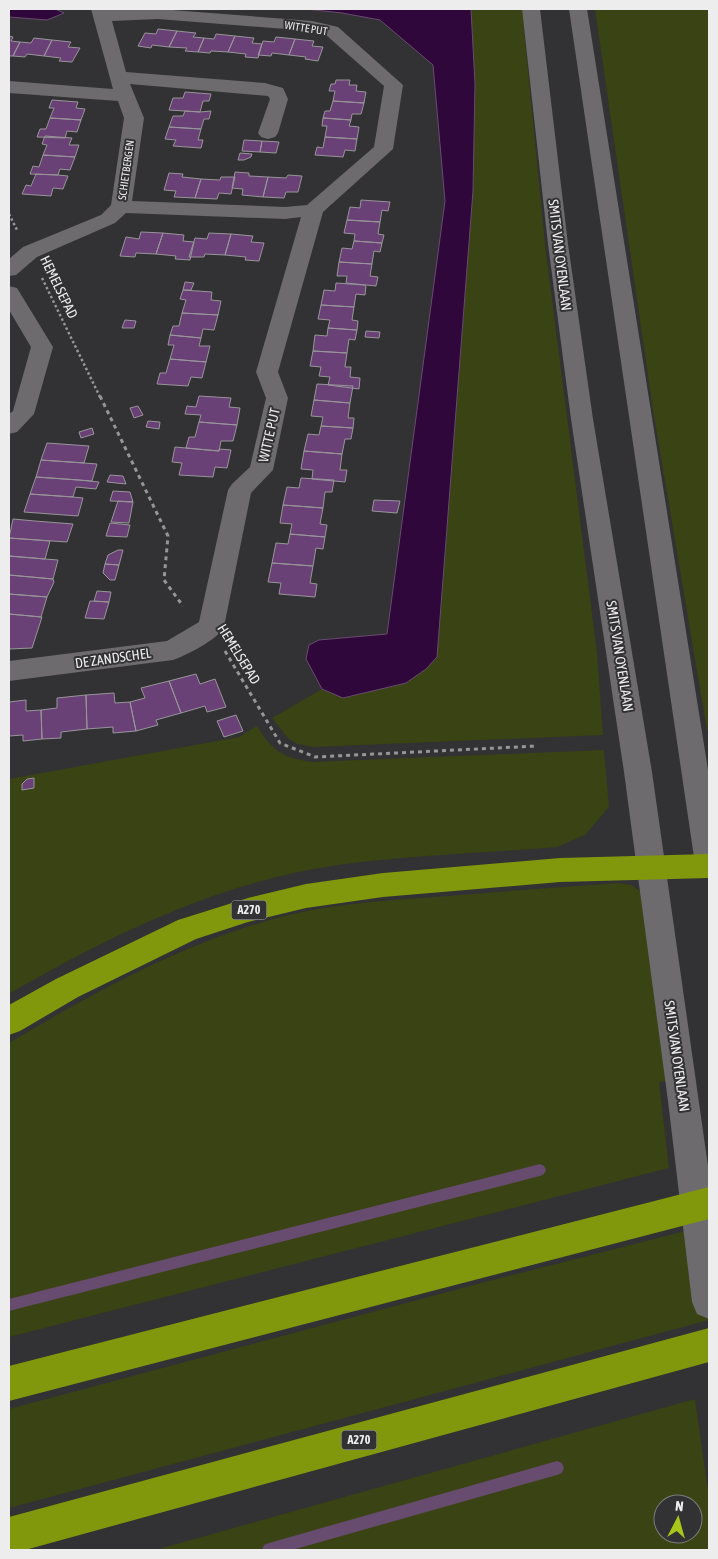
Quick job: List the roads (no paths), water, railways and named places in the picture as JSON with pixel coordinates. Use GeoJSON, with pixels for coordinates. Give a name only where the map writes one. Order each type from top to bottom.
{"type":"FeatureCollection","features":[{"type":"Feature","properties":{"kind":"highway","name":"A270"},"geometry":{"type":"LineString","coordinates":[[9,1021],[67,988],[180,933],[258,908],[306,896],[383,885],[560,870],[709,865]]}},
{"type":"Feature","properties":{"kind":"highway"},"geometry":{"type":"LineString","coordinates":[[9,1384],[709,1203]]}},
{"type":"Feature","properties":{"kind":"highway","name":"A270"},"geometry":{"type":"LineString","coordinates":[[9,1536],[709,1345]]}},
{"type":"Feature","properties":{"kind":"street","name":"SMITS VAN OYENLAAN"},"geometry":{"type":"LineString","coordinates":[[531,9],[558,244],[580,409],[652,867],[709,1302]]}},
{"type":"Feature","properties":{"kind":"street"},"geometry":{"type":"LineString","coordinates":[[578,9],[709,865]]}},
{"type":"Feature","properties":{"kind":"street","name":"SCHIETBERGEN"},"geometry":{"type":"LineString","coordinates":[[9,270],[30,252],[108,219],[121,207],[134,118],[122,86],[101,12]]}},
{"type":"Feature","properties":{"kind":"street","name":"WITTE PUT"},"geometry":{"type":"LineString","coordinates":[[101,12],[158,14],[319,28],[332,31],[394,84],[383,149],[313,210],[267,372],[277,398],[261,470],[240,490],[211,627]]}},
{"type":"Feature","properties":{"kind":"street"},"geometry":{"type":"LineString","coordinates":[[9,87],[265,88],[276,92],[279,99],[268,134]]}},
{"type":"Feature","properties":{"kind":"street"},"geometry":{"type":"LineString","coordinates":[[121,207],[285,213],[313,210]]}},
{"type":"Feature","properties":{"kind":"street"},"geometry":{"type":"LineString","coordinates":[[9,293],[42,347],[23,414],[9,426]]}},
{"type":"Feature","properties":{"kind":"street","name":"DE ZANDSCHEL"},"geometry":{"type":"LineString","coordinates":[[9,672],[173,650],[211,627]]}},
{"type":"Feature","properties":{"kind":"waterway"},"geometry":{"type":"LineString","coordinates":[[9,1305],[540,1170]]}},
{"type":"Feature","properties":{"kind":"waterway"},"geometry":{"type":"LineString","coordinates":[[269,1550],[557,1468]]}}]}
